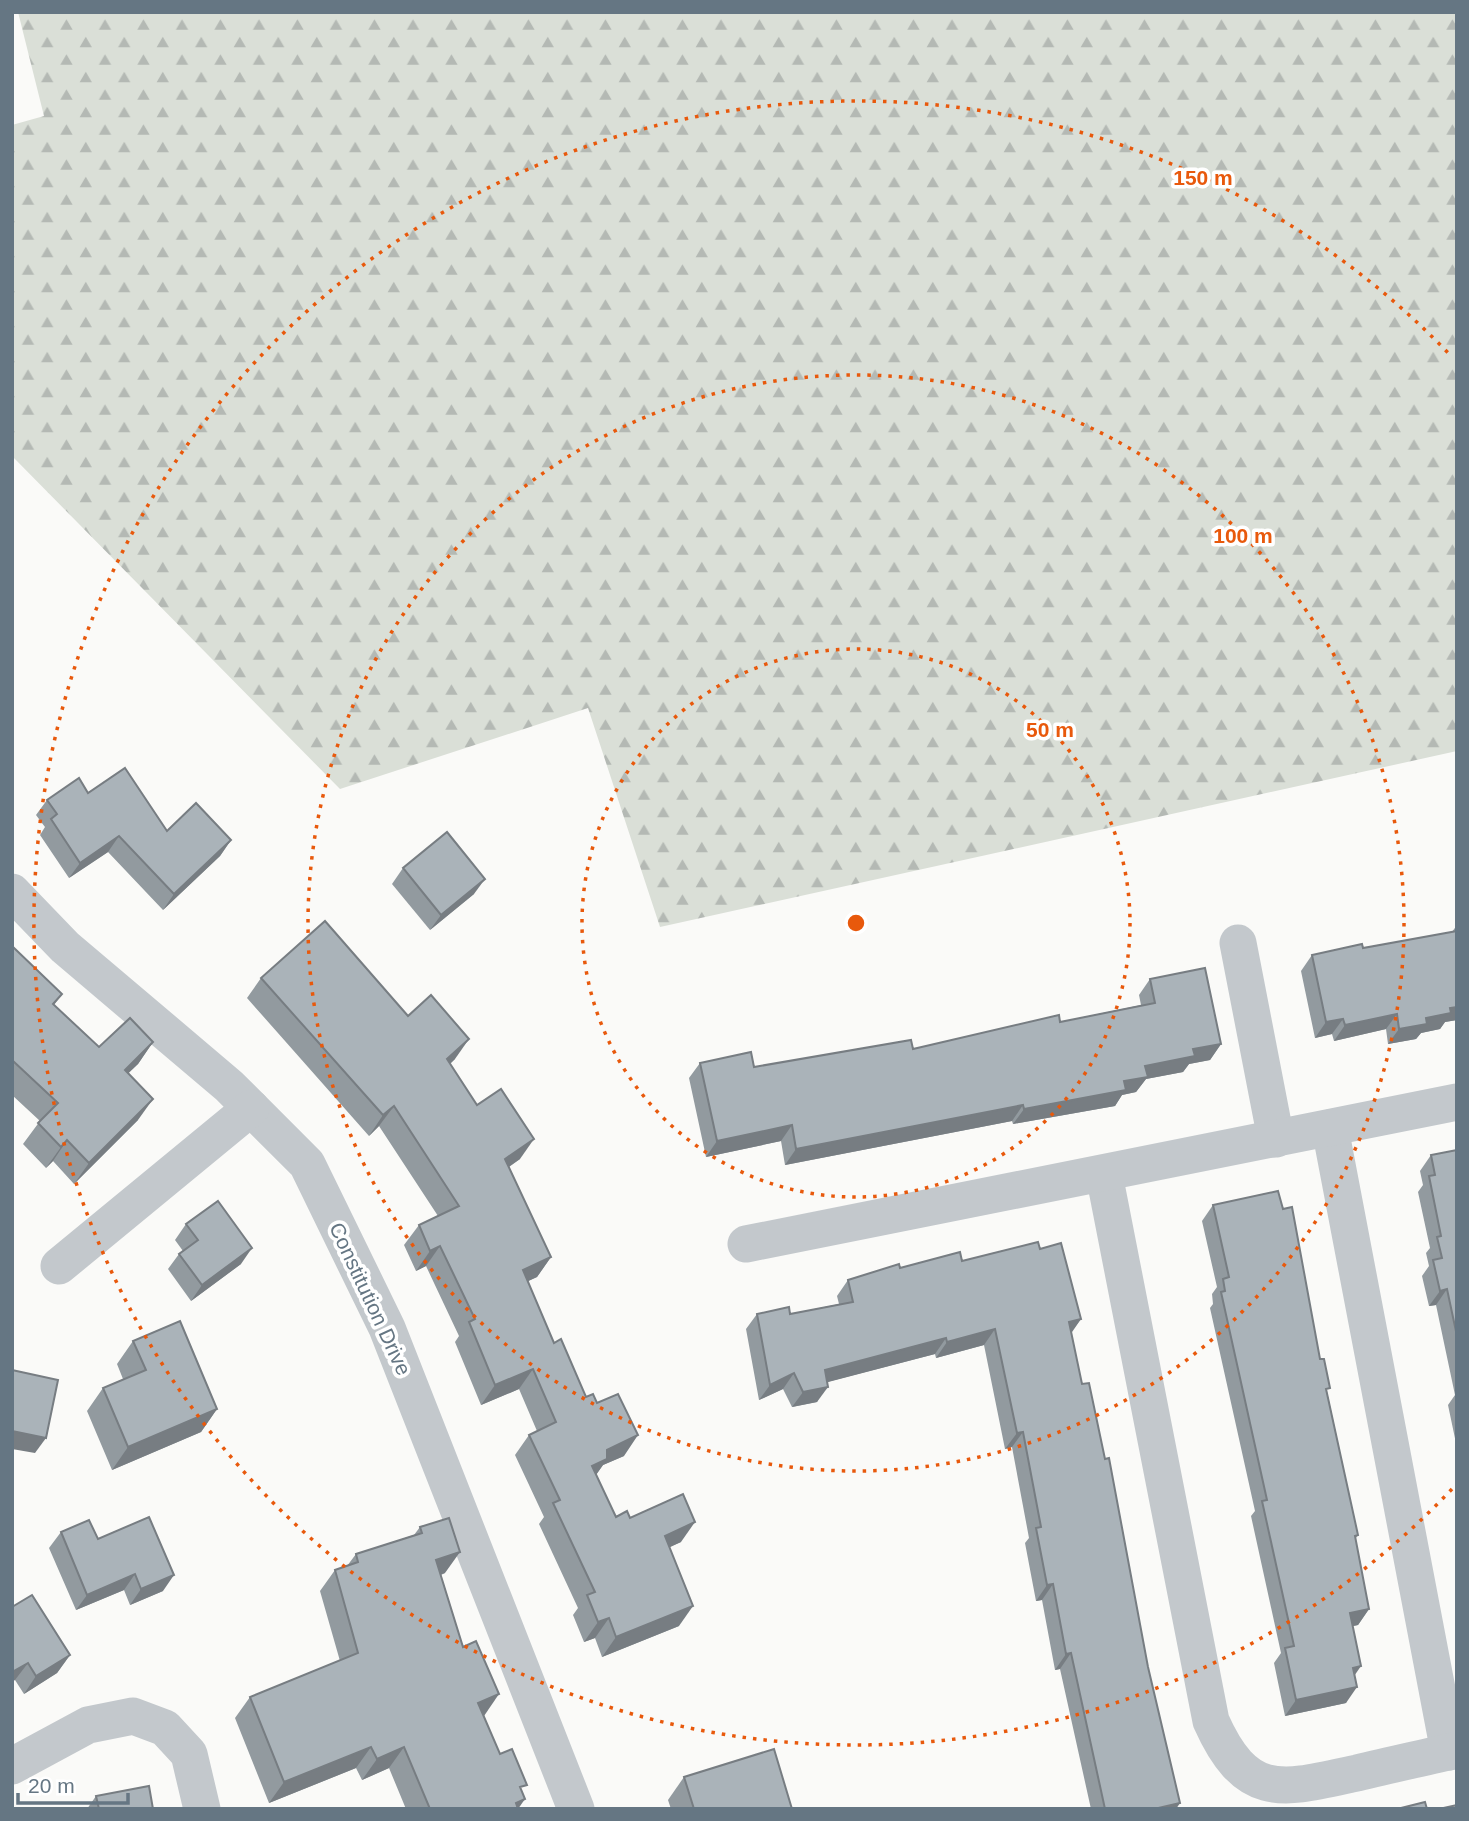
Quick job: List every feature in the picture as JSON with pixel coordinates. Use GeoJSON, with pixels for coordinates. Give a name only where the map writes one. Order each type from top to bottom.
{"type":"FeatureCollection","features":[{"type":"Feature","properties":{"kind":"street","name":"Constitution Drive"},"geometry":{"type":"LineString","coordinates":[[12,892],[65,947],[229,1086],[307,1164],[387,1328],[576,1809]]}},
{"type":"Feature","properties":{"kind":"street"},"geometry":{"type":"LineString","coordinates":[[1238,943],[1276,1139]]}},
{"type":"Feature","properties":{"kind":"street"},"geometry":{"type":"LineString","coordinates":[[746,1244],[1457,1102]]}},
{"type":"Feature","properties":{"kind":"street"},"geometry":{"type":"LineString","coordinates":[[59,1266],[251,1108]]}},
{"type":"Feature","properties":{"kind":"street"},"geometry":{"type":"LineString","coordinates":[[1104,1174],[1211,1721],[1225,1753],[1244,1771],[1264,1782],[1292,1787],[1453,1751],[1330,1128]]}},
{"type":"Feature","properties":{"kind":"street"},"geometry":{"type":"LineString","coordinates":[[12,1766],[88,1725],[133,1717],[166,1728],[189,1755],[202,1809]]}},
{"type":"Feature","properties":{"kind":"green space"},"geometry":{"type":"Polygon","coordinates":[[[18,12],[1457,12],[1457,751],[660,927],[588,708],[340,789],[12,456],[12,125],[44,116],[18,12]]]}},
{"type":"Feature","properties":{"kind":"building"},"geometry":{"type":"Polygon","coordinates":[[[125,768],[167,831],[196,803],[231,840],[174,894],[119,836],[80,863],[51,819],[57,814],[47,800],[79,778],[88,793],[125,768]]]}},
{"type":"Feature","properties":{"kind":"building"},"geometry":{"type":"Polygon","coordinates":[[[447,832],[485,879],[441,915],[403,868],[447,832]]]}},
{"type":"Feature","properties":{"kind":"building"},"geometry":{"type":"Polygon","coordinates":[[[325,921],[408,1016],[431,995],[469,1039],[447,1059],[477,1105],[501,1089],[534,1139],[505,1159],[551,1257],[523,1270],[554,1343],[561,1339],[586,1397],[593,1394],[597,1403],[618,1394],[638,1435],[607,1450],[607,1459],[592,1466],[616,1517],[627,1511],[630,1518],[683,1494],[695,1522],[665,1536],[693,1606],[616,1637],[609,1618],[598,1622],[587,1595],[595,1592],[553,1503],[560,1500],[529,1435],[556,1422],[533,1369],[495,1385],[469,1322],[475,1319],[440,1246],[430,1251],[419,1225],[459,1206],[394,1106],[383,1115],[261,978],[325,921]]]}},
{"type":"Feature","properties":{"kind":"building"},"geometry":{"type":"Polygon","coordinates":[[[1457,931],[1457,1007],[1450,1008],[1451,1013],[1426,1018],[1427,1024],[1399,1029],[1397,1014],[1345,1025],[1343,1019],[1326,1022],[1312,955],[1362,944],[1363,948],[1457,931]]]}},
{"type":"Feature","properties":{"kind":"building"},"geometry":{"type":"Polygon","coordinates":[[[12,946],[62,994],[53,1004],[99,1047],[130,1018],[153,1042],[125,1070],[153,1099],[89,1163],[67,1140],[61,1147],[38,1123],[58,1103],[12,1060],[12,946]]]}},
{"type":"Feature","properties":{"kind":"building"},"geometry":{"type":"Polygon","coordinates":[[[1205,968],[1221,1044],[1193,1049],[1195,1056],[1145,1066],[1148,1077],[1124,1081],[1126,1090],[1024,1109],[1023,1105],[796,1149],[792,1125],[717,1141],[700,1063],[751,1052],[754,1067],[911,1040],[913,1049],[1059,1015],[1060,1022],[1155,1003],[1150,979],[1205,968]]]}},
{"type":"Feature","properties":{"kind":"building"},"geometry":{"type":"Polygon","coordinates":[[[1457,1150],[1457,1336],[1447,1289],[1440,1291],[1433,1260],[1442,1258],[1437,1237],[1441,1236],[1429,1176],[1435,1175],[1431,1155],[1457,1150]]]}},
{"type":"Feature","properties":{"kind":"building"},"geometry":{"type":"Polygon","coordinates":[[[1278,1191],[1283,1209],[1292,1207],[1320,1359],[1324,1359],[1330,1388],[1326,1389],[1358,1535],[1355,1536],[1369,1609],[1350,1613],[1361,1666],[1353,1668],[1357,1687],[1296,1700],[1285,1648],[1294,1646],[1262,1501],[1267,1500],[1221,1292],[1225,1291],[1223,1279],[1229,1277],[1213,1205],[1278,1191]]]}},
{"type":"Feature","properties":{"kind":"building"},"geometry":{"type":"Polygon","coordinates":[[[218,1201],[252,1248],[202,1285],[179,1254],[198,1240],[186,1224],[218,1201]]]}},
{"type":"Feature","properties":{"kind":"building"},"geometry":{"type":"Polygon","coordinates":[[[1038,1242],[1040,1249],[1061,1243],[1081,1319],[1069,1322],[1082,1384],[1089,1383],[1105,1459],[1109,1458],[1148,1667],[1180,1803],[1154,1809],[1105,1809],[1071,1653],[1066,1654],[1053,1584],[1047,1585],[1036,1528],[1041,1527],[1023,1432],[1017,1433],[995,1329],[947,1342],[946,1338],[825,1370],[828,1387],[803,1392],[794,1373],[770,1385],[757,1314],[789,1307],[790,1314],[853,1302],[848,1280],[899,1264],[900,1268],[960,1252],[962,1261],[1038,1242]]]}},
{"type":"Feature","properties":{"kind":"building"},"geometry":{"type":"Polygon","coordinates":[[[180,1321],[217,1409],[128,1447],[103,1388],[146,1370],[133,1341],[180,1321]]]}},
{"type":"Feature","properties":{"kind":"building"},"geometry":{"type":"Polygon","coordinates":[[[12,1370],[58,1380],[46,1438],[12,1431],[12,1370]]]}},
{"type":"Feature","properties":{"kind":"building"},"geometry":{"type":"Polygon","coordinates":[[[149,1517],[174,1575],[141,1589],[135,1574],[87,1595],[61,1532],[89,1520],[98,1539],[149,1517]]]}},
{"type":"Feature","properties":{"kind":"building"},"geometry":{"type":"Polygon","coordinates":[[[449,1518],[460,1552],[436,1560],[463,1647],[476,1641],[499,1694],[478,1703],[500,1754],[512,1749],[527,1785],[520,1787],[525,1799],[516,1803],[518,1809],[430,1809],[404,1747],[377,1759],[371,1747],[284,1782],[250,1697],[358,1653],[335,1570],[358,1562],[356,1554],[422,1533],[420,1527],[449,1518]]]}},
{"type":"Feature","properties":{"kind":"building"},"geometry":{"type":"Polygon","coordinates":[[[32,1595],[70,1655],[36,1676],[28,1663],[12,1672],[12,1607],[32,1595]]]}},
{"type":"Feature","properties":{"kind":"building"},"geometry":{"type":"Polygon","coordinates":[[[774,1749],[792,1809],[694,1809],[684,1777],[774,1749]]]}},
{"type":"Feature","properties":{"kind":"building"},"geometry":{"type":"Polygon","coordinates":[[[149,1786],[153,1809],[99,1809],[96,1796],[149,1786]]]}},
{"type":"Feature","properties":{"kind":"building"},"geometry":{"type":"Polygon","coordinates":[[[1425,1802],[1427,1809],[1397,1809],[1425,1802]]]}},
{"type":"Feature","properties":{"kind":"building"},"geometry":{"type":"Polygon","coordinates":[[[1457,1805],[1457,1809],[1439,1809],[1457,1805]]]}}]}
